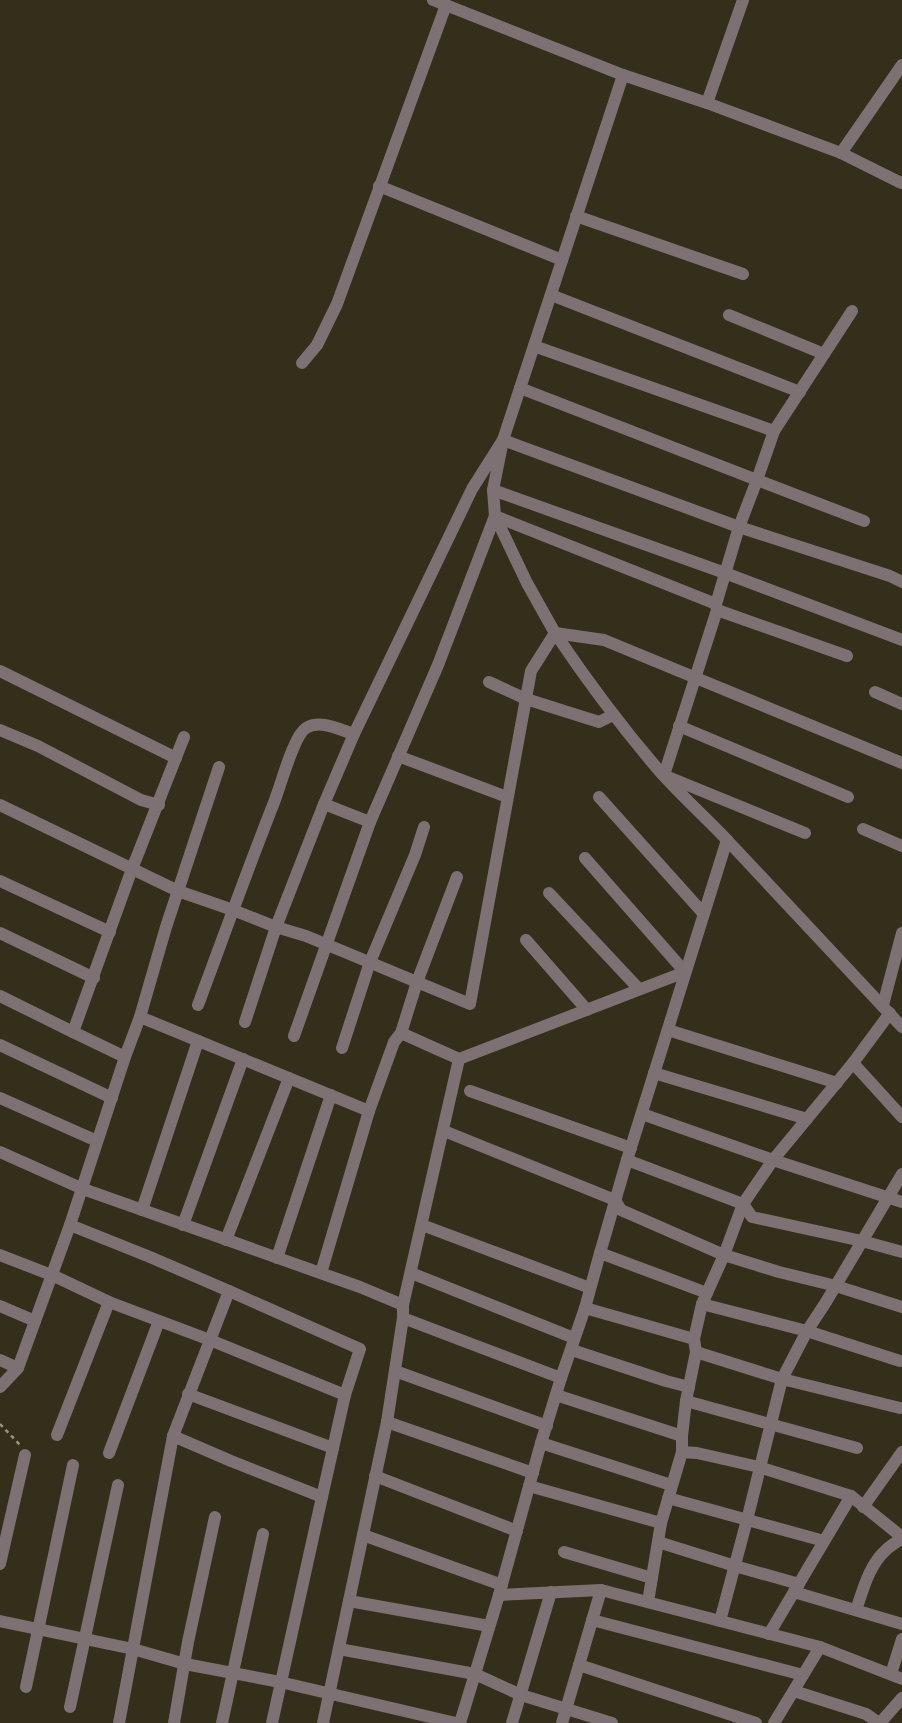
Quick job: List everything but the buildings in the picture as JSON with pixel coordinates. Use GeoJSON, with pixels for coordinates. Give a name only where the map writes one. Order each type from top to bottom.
{"type":"FeatureCollection","features":[{"type":"Feature","properties":{"kind":"street"},"geometry":{"type":"LineString","coordinates":[[433,0],[623,75],[707,103],[841,153],[902,182]]}},
{"type":"Feature","properties":{"kind":"street"},"geometry":{"type":"LineString","coordinates":[[707,103],[743,0]]}},
{"type":"Feature","properties":{"kind":"street"},"geometry":{"type":"LineString","coordinates":[[302,363],[317,345],[337,304],[446,5]]}},
{"type":"Feature","properties":{"kind":"street"},"geometry":{"type":"LineString","coordinates":[[841,153],[902,65]]}},
{"type":"Feature","properties":{"kind":"street"},"geometry":{"type":"LineString","coordinates":[[623,75],[503,440],[493,490],[495,516],[527,583],[555,633],[613,715],[664,775],[902,1027]]}},
{"type":"Feature","properties":{"kind":"street"},"geometry":{"type":"LineString","coordinates":[[379,186],[562,260]]}},
{"type":"Feature","properties":{"kind":"street"},"geometry":{"type":"LineString","coordinates":[[576,216],[743,274]]}},
{"type":"Feature","properties":{"kind":"street"},"geometry":{"type":"LineString","coordinates":[[551,295],[800,392]]}},
{"type":"Feature","properties":{"kind":"street"},"geometry":{"type":"LineString","coordinates":[[664,775],[739,527],[774,431],[852,311]]}},
{"type":"Feature","properties":{"kind":"street"},"geometry":{"type":"LineString","coordinates":[[729,315],[824,354]]}},
{"type":"Feature","properties":{"kind":"street"},"geometry":{"type":"LineString","coordinates":[[534,346],[774,431]]}},
{"type":"Feature","properties":{"kind":"street"},"geometry":{"type":"LineString","coordinates":[[520,388],[864,521]]}},
{"type":"Feature","properties":{"kind":"street"},"geometry":{"type":"LineString","coordinates":[[503,440],[739,527],[890,576],[902,582]]}},
{"type":"Feature","properties":{"kind":"street"},"geometry":{"type":"LineString","coordinates":[[245,1022],[276,927],[324,804],[354,734],[472,489],[503,440]]}},
{"type":"Feature","properties":{"kind":"street"},"geometry":{"type":"LineString","coordinates":[[493,490],[725,573],[902,640]]}},
{"type":"Feature","properties":{"kind":"street"},"geometry":{"type":"LineString","coordinates":[[495,516],[716,607],[847,656]]}},
{"type":"Feature","properties":{"kind":"street"},"geometry":{"type":"LineString","coordinates":[[294,1036],[370,822],[438,665],[495,516]]}},
{"type":"Feature","properties":{"kind":"street"},"geometry":{"type":"LineString","coordinates":[[555,633],[604,640],[902,763]]}},
{"type":"Feature","properties":{"kind":"street"},"geometry":{"type":"LineString","coordinates":[[0,805],[178,891],[306,936],[325,946],[370,962],[470,1004],[531,671],[555,633]]}},
{"type":"Feature","properties":{"kind":"street"},"geometry":{"type":"LineString","coordinates":[[0,671],[176,758]]}},
{"type":"Feature","properties":{"kind":"street"},"geometry":{"type":"LineString","coordinates":[[490,682],[526,699],[599,722],[613,715]]}},
{"type":"Feature","properties":{"kind":"street"},"geometry":{"type":"LineString","coordinates":[[875,692],[902,704]]}},
{"type":"Feature","properties":{"kind":"street"},"geometry":{"type":"LineString","coordinates":[[198,1005],[274,803],[289,757],[304,729],[322,724],[354,734]]}},
{"type":"Feature","properties":{"kind":"street"},"geometry":{"type":"LineString","coordinates":[[679,726],[848,797]]}},
{"type":"Feature","properties":{"kind":"street"},"geometry":{"type":"LineString","coordinates":[[0,730],[38,746],[142,800],[158,805]]}},
{"type":"Feature","properties":{"kind":"street"},"geometry":{"type":"LineString","coordinates":[[73,1032],[132,869],[184,737]]}},
{"type":"Feature","properties":{"kind":"street"},"geometry":{"type":"LineString","coordinates":[[398,756],[507,797]]}},
{"type":"Feature","properties":{"kind":"street"},"geometry":{"type":"LineString","coordinates":[[0,1387],[18,1368],[83,1189],[219,767]]}},
{"type":"Feature","properties":{"kind":"street"},"geometry":{"type":"LineString","coordinates":[[664,775],[805,833]]}},
{"type":"Feature","properties":{"kind":"street"},"geometry":{"type":"LineString","coordinates":[[599,798],[703,913]]}},
{"type":"Feature","properties":{"kind":"street"},"geometry":{"type":"LineString","coordinates":[[324,804],[370,822]]}},
{"type":"Feature","properties":{"kind":"street"},"geometry":{"type":"LineString","coordinates":[[342,1048],[370,962],[415,855],[424,827]]}},
{"type":"Feature","properties":{"kind":"street"},"geometry":{"type":"LineString","coordinates":[[863,829],[902,846]]}},
{"type":"Feature","properties":{"kind":"street"},"geometry":{"type":"LineString","coordinates":[[0,1621],[133,1649],[185,1664],[280,1682],[458,1723],[500,1590],[546,1426],[585,1308],[615,1200],[727,840]]}},
{"type":"Feature","properties":{"kind":"street"},"geometry":{"type":"LineString","coordinates":[[585,858],[686,972]]}},
{"type":"Feature","properties":{"kind":"street"},"geometry":{"type":"LineString","coordinates":[[321,1274],[369,1111],[394,1042],[401,1034],[417,982],[457,877]]}},
{"type":"Feature","properties":{"kind":"street"},"geometry":{"type":"LineString","coordinates":[[0,881],[110,932]]}},
{"type":"Feature","properties":{"kind":"street"},"geometry":{"type":"LineString","coordinates":[[549,893],[640,989]]}},
{"type":"Feature","properties":{"kind":"street"},"geometry":{"type":"LineString","coordinates":[[0,933],[94,978]]}},
{"type":"Feature","properties":{"kind":"street"},"geometry":{"type":"LineString","coordinates":[[648,1602],[661,1523],[682,1452],[686,1401],[696,1352],[694,1339],[704,1298],[724,1255],[743,1204],[774,1160],[853,1063],[886,1009],[902,933]]}},
{"type":"Feature","properties":{"kind":"street"},"geometry":{"type":"LineString","coordinates":[[526,940],[588,1010]]}},
{"type":"Feature","properties":{"kind":"street"},"geometry":{"type":"LineString","coordinates":[[401,1034],[460,1059],[686,972]]}},
{"type":"Feature","properties":{"kind":"street"},"geometry":{"type":"LineString","coordinates":[[0,996],[125,1057]]}},
{"type":"Feature","properties":{"kind":"street"},"geometry":{"type":"LineString","coordinates":[[140,1017],[369,1111]]}},
{"type":"Feature","properties":{"kind":"street"},"geometry":{"type":"LineString","coordinates":[[668,1030],[837,1083]]}},
{"type":"Feature","properties":{"kind":"street"},"geometry":{"type":"LineString","coordinates":[[142,1210],[198,1041]]}},
{"type":"Feature","properties":{"kind":"street"},"geometry":{"type":"LineString","coordinates":[[0,1045],[112,1098]]}},
{"type":"Feature","properties":{"kind":"street"},"geometry":{"type":"LineString","coordinates":[[183,1225],[243,1059]]}},
{"type":"Feature","properties":{"kind":"street"},"geometry":{"type":"LineString","coordinates":[[323,1723],[387,1422],[403,1312],[460,1059]]}},
{"type":"Feature","properties":{"kind":"street"},"geometry":{"type":"LineString","coordinates":[[853,1063],[902,1117]]}},
{"type":"Feature","properties":{"kind":"street"},"geometry":{"type":"LineString","coordinates":[[654,1073],[806,1119]]}},
{"type":"Feature","properties":{"kind":"street"},"geometry":{"type":"LineString","coordinates":[[226,1240],[289,1078]]}},
{"type":"Feature","properties":{"kind":"street"},"geometry":{"type":"LineString","coordinates":[[470,1091],[629,1154],[743,1204],[752,1217],[862,1241],[902,1252]]}},
{"type":"Feature","properties":{"kind":"street"},"geometry":{"type":"LineString","coordinates":[[277,1258],[330,1095]]}},
{"type":"Feature","properties":{"kind":"street"},"geometry":{"type":"LineString","coordinates":[[0,1098],[97,1142]]}},
{"type":"Feature","properties":{"kind":"street"},"geometry":{"type":"LineString","coordinates":[[642,1114],[902,1202]]}},
{"type":"Feature","properties":{"kind":"street"},"geometry":{"type":"LineString","coordinates":[[444,1132],[615,1200],[622,1210],[724,1255],[779,1272],[836,1286],[902,1307]]}},
{"type":"Feature","properties":{"kind":"street"},"geometry":{"type":"LineString","coordinates":[[0,1152],[83,1189],[360,1287],[403,1312],[561,1378]]}},
{"type":"Feature","properties":{"kind":"street"},"geometry":{"type":"LineString","coordinates":[[720,1621],[782,1379],[807,1331],[836,1286],[902,1174]]}},
{"type":"Feature","properties":{"kind":"street"},"geometry":{"type":"LineString","coordinates":[[70,1225],[230,1291],[360,1349],[345,1395],[272,1723]]}},
{"type":"Feature","properties":{"kind":"street"},"geometry":{"type":"LineString","coordinates":[[422,1225],[590,1288]]}},
{"type":"Feature","properties":{"kind":"street"},"geometry":{"type":"LineString","coordinates":[[600,1253],[704,1298],[900,1361]]}},
{"type":"Feature","properties":{"kind":"street"},"geometry":{"type":"LineString","coordinates":[[0,1255],[52,1275],[109,1302],[210,1340],[345,1395]]}},
{"type":"Feature","properties":{"kind":"street"},"geometry":{"type":"LineString","coordinates":[[412,1273],[573,1344],[666,1381],[689,1387]]}},
{"type":"Feature","properties":{"kind":"street"},"geometry":{"type":"LineString","coordinates":[[119,1723],[173,1436],[230,1291]]}},
{"type":"Feature","properties":{"kind":"street"},"geometry":{"type":"LineString","coordinates":[[57,1435],[109,1302]]}},
{"type":"Feature","properties":{"kind":"street"},"geometry":{"type":"LineString","coordinates":[[0,1306],[35,1321]]}},
{"type":"Feature","properties":{"kind":"street"},"geometry":{"type":"LineString","coordinates":[[585,1308],[694,1339]]}},
{"type":"Feature","properties":{"kind":"street"},"geometry":{"type":"LineString","coordinates":[[109,1453],[159,1321]]}},
{"type":"Feature","properties":{"kind":"street"},"geometry":{"type":"LineString","coordinates":[[696,1352],[782,1379],[900,1408]]}},
{"type":"Feature","properties":{"kind":"street"},"geometry":{"type":"LineString","coordinates":[[0,1360],[18,1368]]}},
{"type":"Feature","properties":{"kind":"street"},"geometry":{"type":"LineString","coordinates":[[395,1371],[546,1426]]}},
{"type":"Feature","properties":{"kind":"street"},"geometry":{"type":"LineString","coordinates":[[188,1394],[333,1448]]}},
{"type":"Feature","properties":{"kind":"street"},"geometry":{"type":"LineString","coordinates":[[556,1395],[682,1436]]}},
{"type":"Feature","properties":{"kind":"street"},"geometry":{"type":"LineString","coordinates":[[686,1401],[857,1448]]}},
{"type":"Feature","properties":{"kind":"street"},"geometry":{"type":"LineString","coordinates":[[387,1422],[533,1473]]}},
{"type":"Feature","properties":{"kind":"street"},"geometry":{"type":"LineString","coordinates":[[173,1436],[322,1497]]}},
{"type":"Feature","properties":{"kind":"street"},"geometry":{"type":"LineString","coordinates":[[541,1444],[672,1485]]}},
{"type":"Feature","properties":{"kind":"street"},"geometry":{"type":"LineString","coordinates":[[682,1452],[759,1467],[851,1496],[902,1538],[885,1550],[874,1563],[856,1610]]}},
{"type":"Feature","properties":{"kind":"street"},"geometry":{"type":"LineString","coordinates":[[863,1506],[902,1452]]}},
{"type":"Feature","properties":{"kind":"street"},"geometry":{"type":"LineString","coordinates":[[0,1564],[25,1455]]}},
{"type":"Feature","properties":{"kind":"street"},"geometry":{"type":"LineString","coordinates":[[26,1687],[73,1465]]}},
{"type":"Feature","properties":{"kind":"street"},"geometry":{"type":"LineString","coordinates":[[375,1476],[517,1531]]}},
{"type":"Feature","properties":{"kind":"street"},"geometry":{"type":"LineString","coordinates":[[70,1707],[118,1486]]}},
{"type":"Feature","properties":{"kind":"street"},"geometry":{"type":"LineString","coordinates":[[529,1486],[661,1523]]}},
{"type":"Feature","properties":{"kind":"street"},"geometry":{"type":"LineString","coordinates":[[769,1634],[851,1496]]}},
{"type":"Feature","properties":{"kind":"street"},"geometry":{"type":"LineString","coordinates":[[668,1498],[824,1542]]}},
{"type":"Feature","properties":{"kind":"street"},"geometry":{"type":"LineString","coordinates":[[174,1723],[194,1613],[215,1517]]}},
{"type":"Feature","properties":{"kind":"street"},"geometry":{"type":"LineString","coordinates":[[222,1723],[263,1534]]}},
{"type":"Feature","properties":{"kind":"street"},"geometry":{"type":"LineString","coordinates":[[362,1535],[500,1590],[551,1592],[601,1590],[820,1647],[896,1676],[902,1639]]}},
{"type":"Feature","properties":{"kind":"street"},"geometry":{"type":"LineString","coordinates":[[658,1542],[735,1566],[856,1610],[902,1624]]}},
{"type":"Feature","properties":{"kind":"street"},"geometry":{"type":"LineString","coordinates":[[564,1552],[652,1578]]}},
{"type":"Feature","properties":{"kind":"street"},"geometry":{"type":"LineString","coordinates":[[562,1723],[601,1590]]}},
{"type":"Feature","properties":{"kind":"street"},"geometry":{"type":"LineString","coordinates":[[512,1723],[551,1592]]}},
{"type":"Feature","properties":{"kind":"street"},"geometry":{"type":"LineString","coordinates":[[349,1601],[489,1626]]}},
{"type":"Feature","properties":{"kind":"street"},"geometry":{"type":"LineString","coordinates":[[592,1620],[803,1676]]}},
{"type":"Feature","properties":{"kind":"street"},"geometry":{"type":"LineString","coordinates":[[774,1723],[820,1647]]}},
{"type":"Feature","properties":{"kind":"street"},"geometry":{"type":"LineString","coordinates":[[338,1648],[475,1674],[521,1695],[612,1723]]}},
{"type":"Feature","properties":{"kind":"street"},"geometry":{"type":"LineString","coordinates":[[579,1665],[756,1723]]}},
{"type":"Feature","properties":{"kind":"street"},"geometry":{"type":"LineString","coordinates":[[794,1691],[866,1714],[880,1723],[902,1698]]}},
{"type":"Feature","properties":{"kind":"path"},"geometry":{"type":"LineString","coordinates":[[0,1424],[18,1442],[25,1455]]}}]}
